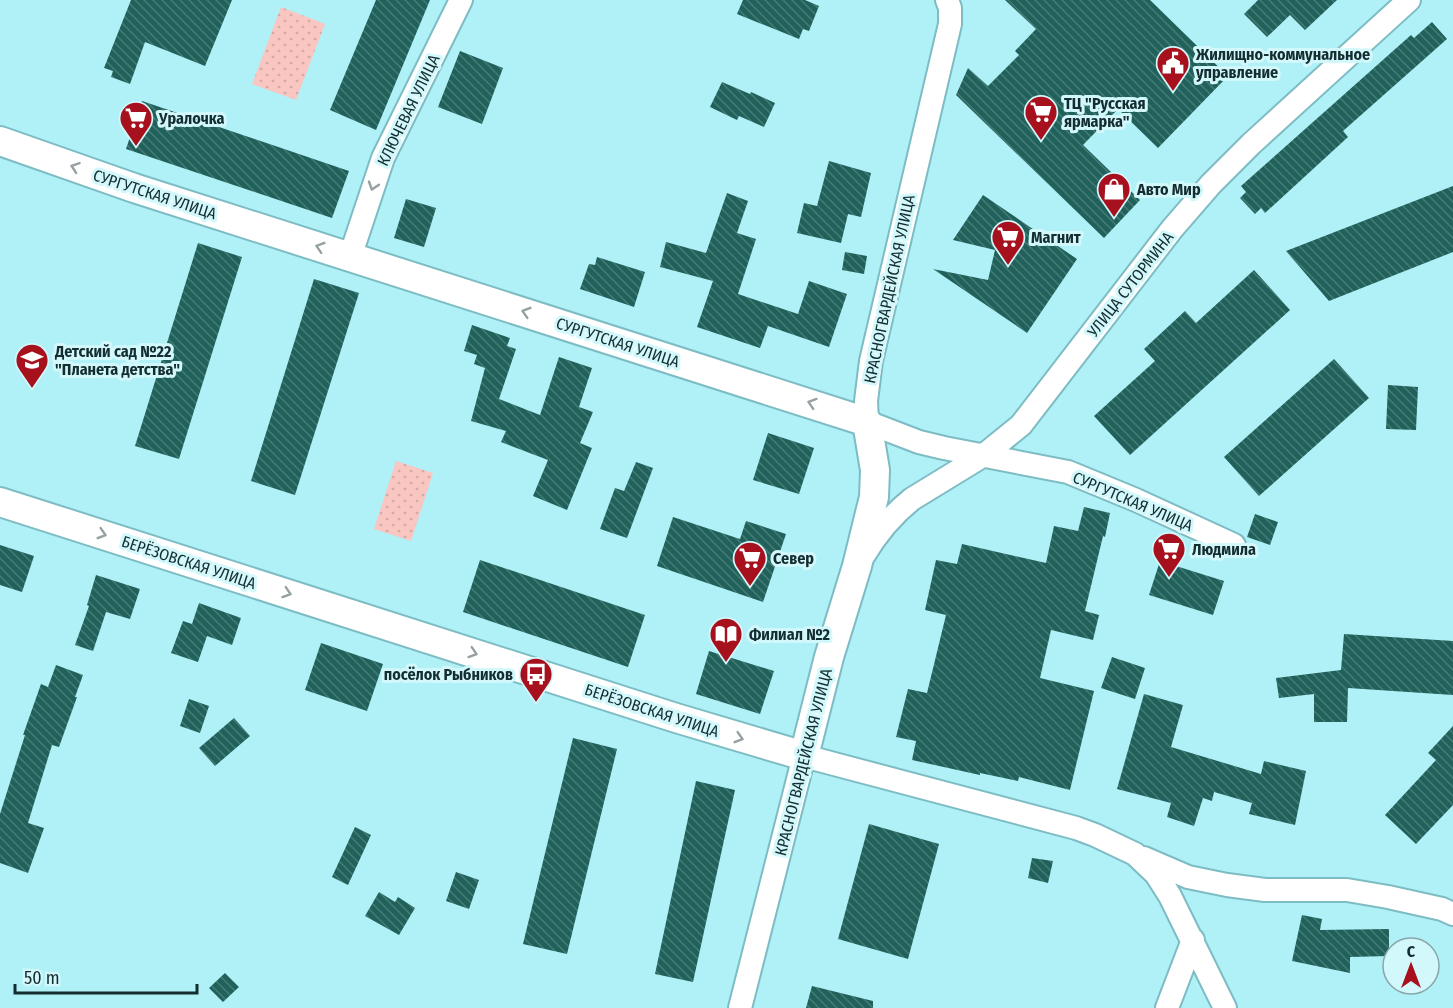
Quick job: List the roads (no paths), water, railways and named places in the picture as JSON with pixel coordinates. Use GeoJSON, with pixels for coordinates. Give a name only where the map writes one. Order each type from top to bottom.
{"type":"FeatureCollection","features":[{"type":"Feature","properties":{"kind":"street","name":"КЛЮЧЕВАЯ УЛИЦА"},"geometry":{"type":"LineString","coordinates":[[350,256],[383,158],[461,0]]}},
{"type":"Feature","properties":{"kind":"street","name":"КРАСНОГВАРДЕЙСКАЯ УЛИЦА"},"geometry":{"type":"LineString","coordinates":[[947,0],[950,8],[950,24]]}},
{"type":"Feature","properties":{"kind":"street","name":"КРАСНОГВАРДЕЙСКАЯ УЛИЦА"},"geometry":{"type":"LineString","coordinates":[[740,1008],[804,756],[874,497],[874,455],[867,422],[866,401],[871,361],[956,0]]}},
{"type":"Feature","properties":{"kind":"street","name":"УЛИЦА СУТОРМИНА"},"geometry":{"type":"LineString","coordinates":[[857,566],[874,538],[901,508],[984,455],[1021,425],[1172,230],[1211,184],[1251,144],[1409,0]]}},
{"type":"Feature","properties":{"kind":"street","name":"СУРГУТСКАЯ УЛИЦА"},"geometry":{"type":"LineString","coordinates":[[0,141],[134,188],[867,422],[919,442],[1040,466],[1094,482],[1233,545]]}},
{"type":"Feature","properties":{"kind":"street","name":"БЕРЁЗОВСКАЯ УЛИЦА"},"geometry":{"type":"LineString","coordinates":[[0,502],[676,718],[804,756],[1076,828],[1135,854],[1156,874],[1193,940],[1226,1008]]}},
{"type":"Feature","properties":{"kind":"street"},"geometry":{"type":"LineString","coordinates":[[1135,854],[1188,877],[1227,885],[1265,890],[1366,892],[1442,909],[1453,914]]}},
{"type":"Feature","properties":{"kind":"street"},"geometry":{"type":"LineString","coordinates":[[1167,1008],[1193,940]]}},
{"type":"Feature","properties":{"kind":"place","name":"Жилищно-коммунальное управление"},"geometry":{"type":"Point","coordinates":[1173,92]}},
{"type":"Feature","properties":{"kind":"place","name":"ТЦ \"Русская ярмарка\""},"geometry":{"type":"Point","coordinates":[1041,141]}},
{"type":"Feature","properties":{"kind":"place","name":"Уралочка"},"geometry":{"type":"Point","coordinates":[136,147]}},
{"type":"Feature","properties":{"kind":"place","name":"Авто Мир"},"geometry":{"type":"Point","coordinates":[1114,218]}},
{"type":"Feature","properties":{"kind":"place","name":"Магнит"},"geometry":{"type":"Point","coordinates":[1008,266]}},
{"type":"Feature","properties":{"kind":"place","name":"Детский сад №22 \"Планета детства\""},"geometry":{"type":"Point","coordinates":[32,389]}},
{"type":"Feature","properties":{"kind":"place","name":"Людмила"},"geometry":{"type":"Point","coordinates":[1169,578]}},
{"type":"Feature","properties":{"kind":"place","name":"Север"},"geometry":{"type":"Point","coordinates":[750,587]}},
{"type":"Feature","properties":{"kind":"place","name":"Филиал №2"},"geometry":{"type":"Point","coordinates":[726,663]}},
{"type":"Feature","properties":{"kind":"place","name":"посёлок Рыбников"},"geometry":{"type":"Point","coordinates":[536,703]}}]}
